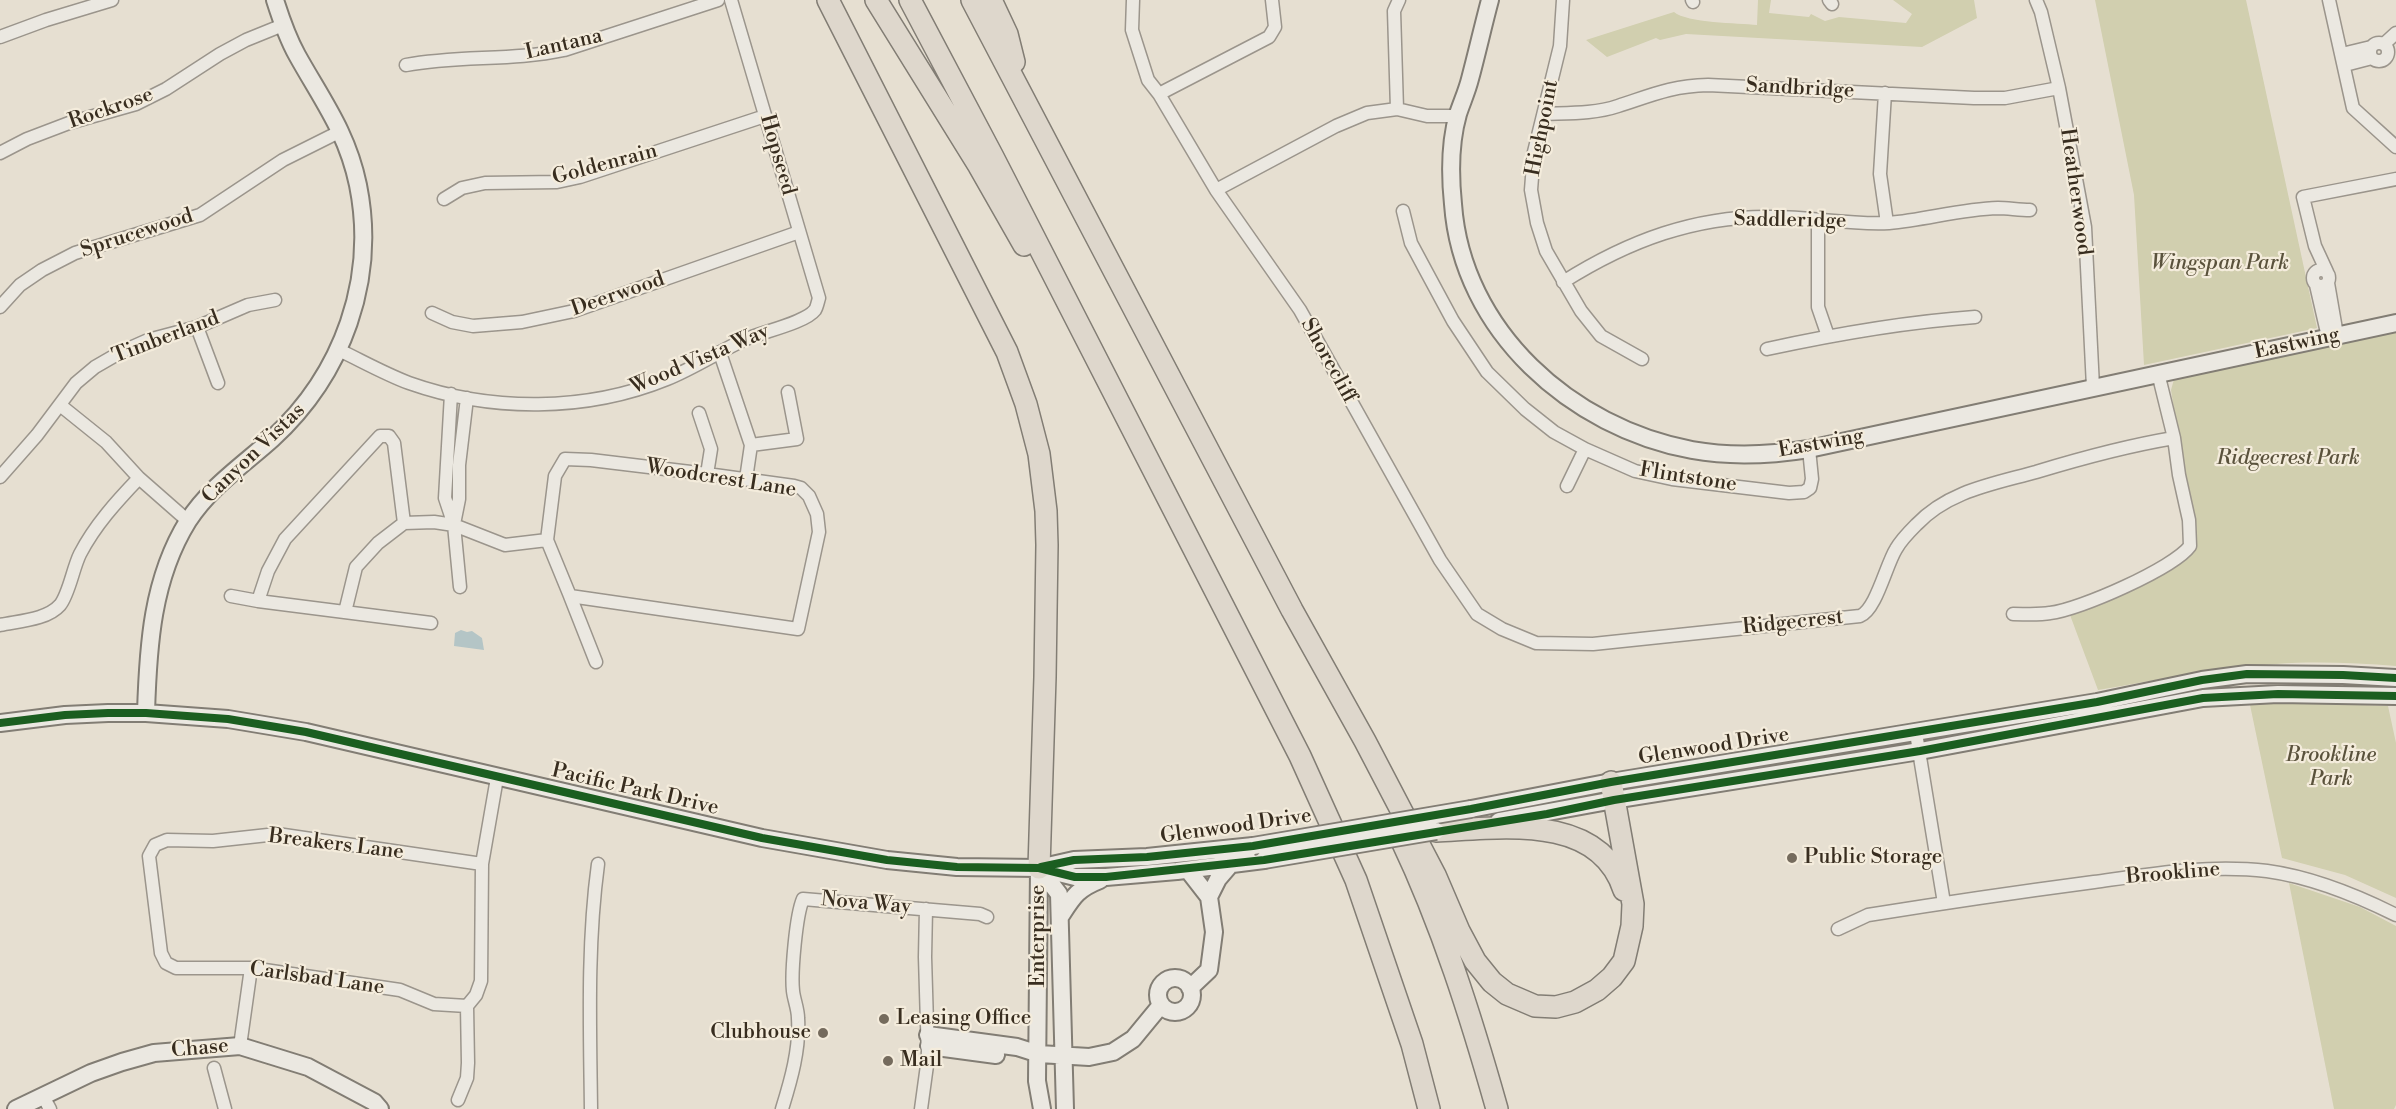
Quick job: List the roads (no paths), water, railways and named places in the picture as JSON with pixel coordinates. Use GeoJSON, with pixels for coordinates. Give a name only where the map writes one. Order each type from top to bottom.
{"type":"FeatureCollection","features":[{"type":"Feature","properties":{"kind":"highway"},"geometry":{"type":"LineString","coordinates":[[828,0],[1007,352],[1026,404],[1039,454],[1047,545],[1039,867]]}},
{"type":"Feature","properties":{"kind":"highway"},"geometry":{"type":"LineString","coordinates":[[876,0],[979,166],[1183,525]]}},
{"type":"Feature","properties":{"kind":"highway"},"geometry":{"type":"LineString","coordinates":[[910,0],[1183,525],[1300,756],[1356,880],[1412,1044],[1429,1109]]}},
{"type":"Feature","properties":{"kind":"highway"},"geometry":{"type":"LineString","coordinates":[[972,0],[1292,609],[1365,741],[1424,854],[1475,961],[1492,982],[1507,994],[1535,1006],[1556,1007],[1575,1002],[1597,990],[1612,977],[1624,961],[1632,926],[1633,904],[1613,791]]}},
{"type":"Feature","properties":{"kind":"highway"},"geometry":{"type":"LineString","coordinates":[[991,0],[1007,34],[1025,104]]}},
{"type":"Feature","properties":{"kind":"highway"},"geometry":{"type":"LineString","coordinates":[[1292,609],[1421,881],[1476,1036],[1497,1109]]}},
{"type":"Feature","properties":{"kind":"highway"},"geometry":{"type":"LineString","coordinates":[[1436,831],[1477,821],[1574,836],[1592,846],[1607,859],[1617,872],[1632,926]]}},
{"type":"Feature","properties":{"kind":"main road","name":"Canyon Vistas"},"geometry":{"type":"LineString","coordinates":[[146,713],[150,638],[156,597],[166,565],[188,521],[229,474],[292,420],[309,399],[339,350],[352,315],[362,268],[364,245],[358,186],[351,156],[341,131],[297,54],[283,25],[275,0]]}},
{"type":"Feature","properties":{"kind":"main road","name":"Eastwing"},"geometry":{"type":"LineString","coordinates":[[1490,0],[1470,81],[1458,116],[1453,146],[1453,207],[1463,254],[1480,297],[1503,336],[1522,359],[1569,399],[1598,417],[1656,441],[1693,450],[1745,455],[1809,449],[2396,323]]}},
{"type":"Feature","properties":{"kind":"main road","name":"Glenwood Drive"},"geometry":{"type":"LineString","coordinates":[[1039,867],[1074,860],[1147,857],[1477,821],[1613,791],[1916,733],[2097,702],[2202,680],[2247,674],[2396,678]]}},
{"type":"Feature","properties":{"kind":"main road","name":"Glenwood Drive"},"geometry":{"type":"LineString","coordinates":[[1613,791],[1920,751],[2204,698],[2277,694],[2396,696]]}},
{"type":"Feature","properties":{"kind":"main road","name":"Pacific Park Drive"},"geometry":{"type":"LineString","coordinates":[[0,723],[65,715],[146,713],[228,719],[306,732],[762,838],[887,860],[957,867],[1039,867],[1075,877],[1106,877],[1188,870],[1264,860]]}},
{"type":"Feature","properties":{"kind":"main road","name":"Glenwood Drive"},"geometry":{"type":"LineString","coordinates":[[1264,860],[1436,831]]}},
{"type":"Feature","properties":{"kind":"main road"},"geometry":{"type":"LineString","coordinates":[[1209,897],[1218,879],[1230,864]]}},
{"type":"Feature","properties":{"kind":"main road","name":"Enterprise"},"geometry":{"type":"LineString","coordinates":[[1039,867],[1059,894],[1065,1109]]}},
{"type":"Feature","properties":{"kind":"main road","name":"Enterprise"},"geometry":{"type":"LineString","coordinates":[[1039,867],[1037,1081],[1042,1109]]}},
{"type":"Feature","properties":{"kind":"main road"},"geometry":{"type":"LineString","coordinates":[[1187,984],[1203,964],[1210,963],[1214,932],[1209,897],[1188,870]]}},
{"type":"Feature","properties":{"kind":"main road"},"geometry":{"type":"LineString","coordinates":[[1060,917],[1082,887],[1106,877]]}},
{"type":"Feature","properties":{"kind":"main road"},"geometry":{"type":"LineString","coordinates":[[1172,978],[1187,984],[1191,1000],[1182,1011],[1173,1012],[1161,1005],[1158,992],[1163,983],[1172,978]]}},
{"type":"Feature","properties":{"kind":"main road"},"geometry":{"type":"LineString","coordinates":[[928,1040],[1015,1058],[1039,1054],[1089,1057],[1113,1052],[1133,1039],[1161,1005]]}},
{"type":"Feature","properties":{"kind":"main road","name":"Chase"},"geometry":{"type":"LineString","coordinates":[[16,1109],[47,1103],[91,1073],[154,1053],[240,1046],[308,1067],[374,1107]]}},
{"type":"Feature","properties":{"kind":"street"},"geometry":{"type":"LineString","coordinates":[[0,37],[112,0]]}},
{"type":"Feature","properties":{"kind":"street","name":"Lantana"},"geometry":{"type":"LineString","coordinates":[[406,65],[433,60],[542,55],[718,0]]}},
{"type":"Feature","properties":{"kind":"street","name":"Hopseed"},"geometry":{"type":"LineString","coordinates":[[731,0],[819,298],[815,310]]}},
{"type":"Feature","properties":{"kind":"street","name":"Shorecliff"},"geometry":{"type":"LineString","coordinates":[[1133,0],[1132,30],[1148,80],[1159,94],[1216,190],[1300,310],[1440,561],[1477,614],[1502,629],[1536,643],[1593,644]]}},
{"type":"Feature","properties":{"kind":"street"},"geometry":{"type":"LineString","coordinates":[[1159,94],[1269,37],[1275,27],[1272,0]]}},
{"type":"Feature","properties":{"kind":"street"},"geometry":{"type":"LineString","coordinates":[[1397,109],[1394,10],[1399,0]]}},
{"type":"Feature","properties":{"kind":"street","name":"Highpoint"},"geometry":{"type":"LineString","coordinates":[[1563,0],[1560,46],[1534,152],[1531,190],[1537,224],[1546,251],[1581,311],[1601,336],[1642,359]]}},
{"type":"Feature","properties":{"kind":"street","name":"Heatherwood"},"geometry":{"type":"LineString","coordinates":[[2036,0],[2041,12],[2059,88],[2085,227],[2093,387]]}},
{"type":"Feature","properties":{"kind":"street"},"geometry":{"type":"LineString","coordinates":[[2329,0],[2353,108],[2396,147]]}},
{"type":"Feature","properties":{"kind":"street","name":"Rockrose"},"geometry":{"type":"LineString","coordinates":[[0,153],[27,139],[69,123],[136,104],[166,89],[246,40],[283,25]]}},
{"type":"Feature","properties":{"kind":"street"},"geometry":{"type":"LineString","coordinates":[[2344,60],[2382,50],[2396,33]]}},
{"type":"Feature","properties":{"kind":"street","name":"Sandbridge"},"geometry":{"type":"LineString","coordinates":[[1544,114],[1587,113],[1617,107],[1683,85],[2005,98],[2059,88]]}},
{"type":"Feature","properties":{"kind":"street"},"geometry":{"type":"LineString","coordinates":[[1885,93],[1880,174],[1887,223]]}},
{"type":"Feature","properties":{"kind":"street"},"geometry":{"type":"LineString","coordinates":[[1216,190],[1336,126],[1366,113],[1397,109],[1427,116],[1458,116]]}},
{"type":"Feature","properties":{"kind":"street","name":"Goldenrain"},"geometry":{"type":"LineString","coordinates":[[444,199],[462,188],[485,183],[557,182],[580,177],[765,116]]}},
{"type":"Feature","properties":{"kind":"street","name":"Sprucewood"},"geometry":{"type":"LineString","coordinates":[[0,307],[20,285],[42,270],[75,253],[200,215],[283,160],[341,131]]}},
{"type":"Feature","properties":{"kind":"street"},"geometry":{"type":"LineString","coordinates":[[2332,336],[2317,251],[2304,197],[2396,179]]}},
{"type":"Feature","properties":{"kind":"street","name":"Saddleridge"},"geometry":{"type":"LineString","coordinates":[[1563,282],[1596,261],[1628,245],[1700,223],[1774,216],[1818,221],[1887,223],[1997,208],[2030,210]]}},
{"type":"Feature","properties":{"kind":"street","name":"Flintstone"},"geometry":{"type":"LineString","coordinates":[[1403,211],[1411,243],[1453,321],[1487,372],[1554,432],[1585,449],[1635,471],[1663,477],[1789,493],[1803,492],[1810,488],[1812,479],[1809,449]]}},
{"type":"Feature","properties":{"kind":"street"},"geometry":{"type":"LineString","coordinates":[[1818,221],[1818,307],[1828,336]]}},
{"type":"Feature","properties":{"kind":"street","name":"Deerwood"},"geometry":{"type":"LineString","coordinates":[[432,313],[452,322],[473,326],[522,322],[574,311],[799,232]]}},
{"type":"Feature","properties":{"kind":"street","name":"Timberland"},"geometry":{"type":"LineString","coordinates":[[0,477],[30,444],[76,383],[95,367],[148,340],[196,327],[248,306],[274,300]]}},
{"type":"Feature","properties":{"kind":"street","name":"Wood Vista Way"},"geometry":{"type":"LineString","coordinates":[[339,350],[408,382],[467,398],[511,404],[583,401],[623,393],[667,379],[771,329],[802,320],[815,310]]}},
{"type":"Feature","properties":{"kind":"street"},"geometry":{"type":"LineString","coordinates":[[1767,350],[1828,336],[1930,320],[1975,317]]}},
{"type":"Feature","properties":{"kind":"street"},"geometry":{"type":"LineString","coordinates":[[196,327],[218,383]]}},
{"type":"Feature","properties":{"kind":"street"},"geometry":{"type":"LineString","coordinates":[[720,353],[751,445],[746,479]]}},
{"type":"Feature","properties":{"kind":"street"},"geometry":{"type":"LineString","coordinates":[[2013,614],[2050,614],[2093,602],[2146,575],[2185,552],[2190,546],[2174,438],[2158,373]]}},
{"type":"Feature","properties":{"kind":"street"},"geometry":{"type":"LineString","coordinates":[[751,445],[797,439],[788,392]]}},
{"type":"Feature","properties":{"kind":"street"},"geometry":{"type":"LineString","coordinates":[[451,394],[445,498],[454,525],[460,587]]}},
{"type":"Feature","properties":{"kind":"street"},"geometry":{"type":"LineString","coordinates":[[454,525],[459,499],[459,465],[467,398]]}},
{"type":"Feature","properties":{"kind":"street"},"geometry":{"type":"LineString","coordinates":[[60,405],[106,442],[139,478],[188,521]]}},
{"type":"Feature","properties":{"kind":"street"},"geometry":{"type":"LineString","coordinates":[[699,413],[711,449],[707,474]]}},
{"type":"Feature","properties":{"kind":"street"},"geometry":{"type":"LineString","coordinates":[[258,601],[267,571],[285,539],[380,436],[388,436],[394,443],[404,523]]}},
{"type":"Feature","properties":{"kind":"street","name":"Ridgecrest"},"geometry":{"type":"LineString","coordinates":[[1593,644],[1865,614],[1900,542],[1917,523],[1946,501],[1980,487],[2100,453],[2174,438]]}},
{"type":"Feature","properties":{"kind":"street"},"geometry":{"type":"LineString","coordinates":[[1567,486],[1585,449]]}},
{"type":"Feature","properties":{"kind":"street","name":"Woodcrest Lane"},"geometry":{"type":"LineString","coordinates":[[570,596],[798,629],[819,532],[817,514],[801,488],[707,474],[565,459],[555,476],[547,540],[596,662]]}},
{"type":"Feature","properties":{"kind":"street"},"geometry":{"type":"LineString","coordinates":[[0,625],[47,614],[60,605],[86,544],[110,510],[139,478]]}},
{"type":"Feature","properties":{"kind":"street"},"geometry":{"type":"LineString","coordinates":[[345,612],[356,567],[378,543],[404,523],[434,522],[454,525],[505,545],[547,540]]}},
{"type":"Feature","properties":{"kind":"street"},"geometry":{"type":"LineString","coordinates":[[231,596],[431,623]]}},
{"type":"Feature","properties":{"kind":"street"},"geometry":{"type":"LineString","coordinates":[[1916,733],[1944,903]]}},
{"type":"Feature","properties":{"kind":"street"},"geometry":{"type":"LineString","coordinates":[[458,1100],[467,1078],[467,1006],[476,995],[481,981],[482,864],[497,778]]}},
{"type":"Feature","properties":{"kind":"street","name":"Breakers Lane"},"geometry":{"type":"LineString","coordinates":[[166,963],[161,953],[149,856],[155,844],[167,840],[213,841],[277,834],[482,864]]}},
{"type":"Feature","properties":{"kind":"street"},"geometry":{"type":"LineString","coordinates":[[591,1109],[590,986],[593,900],[598,864]]}},
{"type":"Feature","properties":{"kind":"street","name":"Brookline"},"geometry":{"type":"LineString","coordinates":[[1838,929],[1868,915],[2130,877],[2219,868],[2268,871],[2308,880],[2345,892],[2396,915]]}},
{"type":"Feature","properties":{"kind":"street","name":"Nova Way"},"geometry":{"type":"LineString","coordinates":[[782,1109],[794,1070],[798,1017],[792,989],[799,914],[803,899],[980,914],[987,917]]}},
{"type":"Feature","properties":{"kind":"street","name":"Nova Way"},"geometry":{"type":"LineString","coordinates":[[921,1109],[926,1089],[928,1040],[926,909]]}},
{"type":"Feature","properties":{"kind":"street","name":"Carlsbad Lane"},"geometry":{"type":"LineString","coordinates":[[166,963],[176,968],[250,968],[400,990],[434,1004],[467,1006]]}},
{"type":"Feature","properties":{"kind":"street"},"geometry":{"type":"LineString","coordinates":[[240,1046],[250,968]]}},
{"type":"Feature","properties":{"kind":"street"},"geometry":{"type":"LineString","coordinates":[[214,1068],[225,1109]]}},
{"type":"Feature","properties":{"kind":"place","name":"Public Storage"},"geometry":{"type":"Point","coordinates":[1792,858]}},
{"type":"Feature","properties":{"kind":"place","name":"Leasing Office"},"geometry":{"type":"Point","coordinates":[884,1019]}},
{"type":"Feature","properties":{"kind":"place","name":"Clubhouse"},"geometry":{"type":"Point","coordinates":[823,1033]}},
{"type":"Feature","properties":{"kind":"place","name":"Mail"},"geometry":{"type":"Point","coordinates":[888,1061]}},
{"type":"Feature","properties":{"kind":"park label","name":"Wingspan Park"},"geometry":{"type":"Point","coordinates":[2220,264]}},
{"type":"Feature","properties":{"kind":"park label","name":"Ridgecrest Park"},"geometry":{"type":"Point","coordinates":[2288,459]}},
{"type":"Feature","properties":{"kind":"park label","name":"Brookline Park"},"geometry":{"type":"Point","coordinates":[2331,768]}}]}
